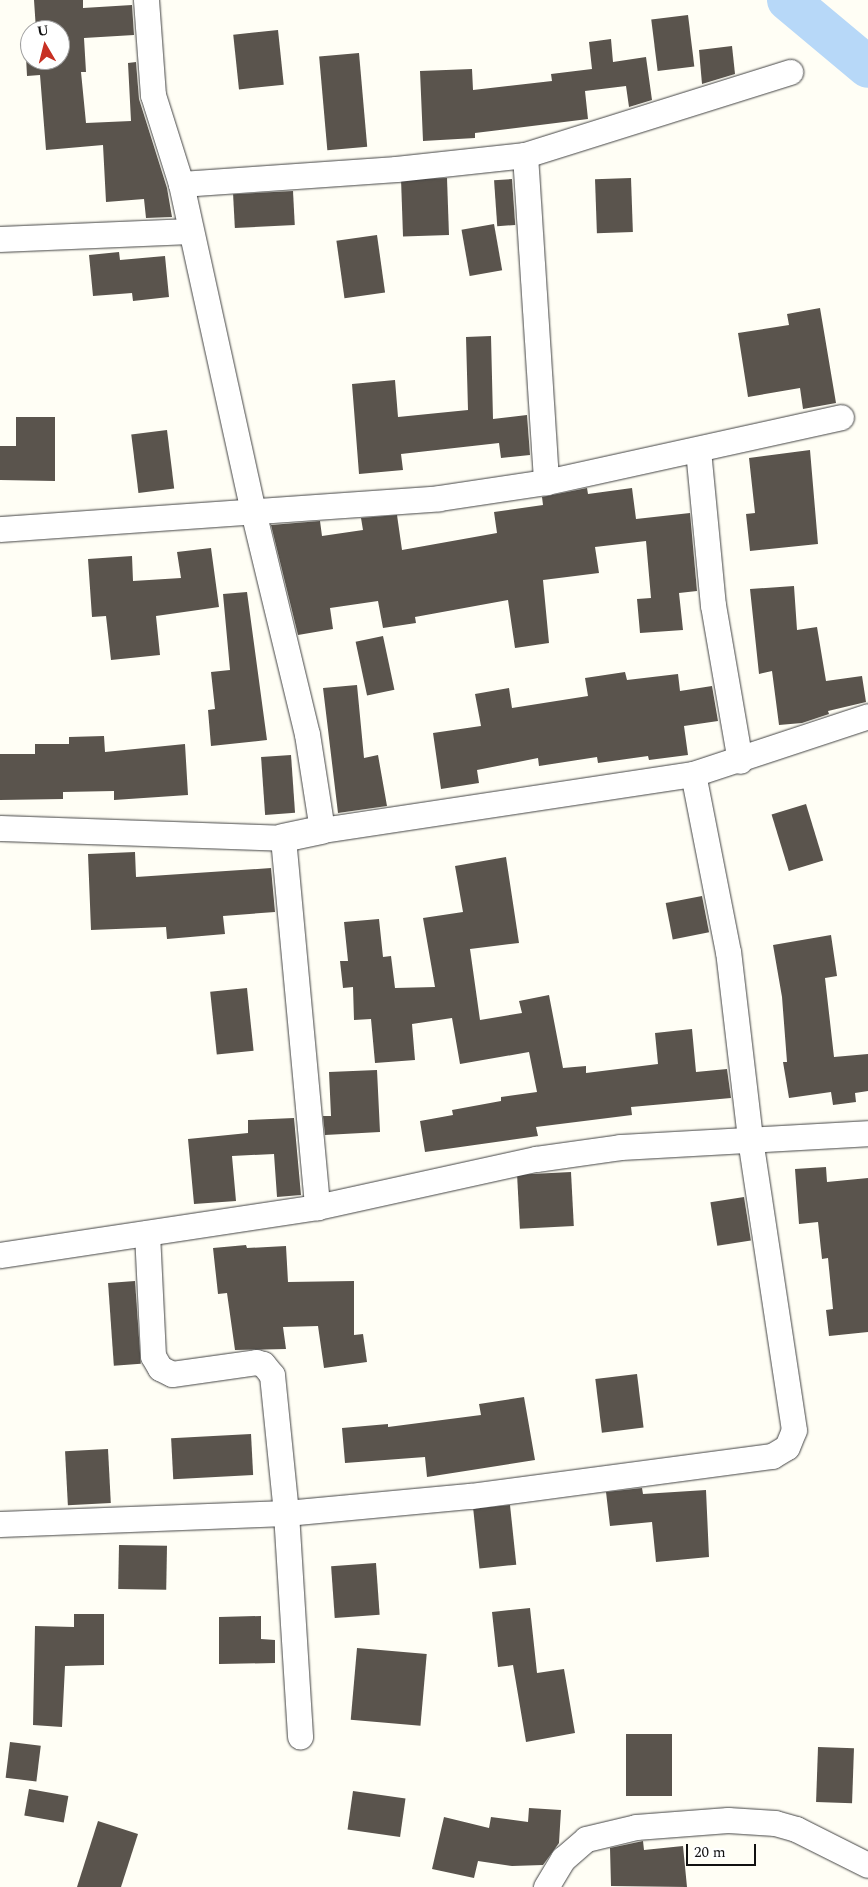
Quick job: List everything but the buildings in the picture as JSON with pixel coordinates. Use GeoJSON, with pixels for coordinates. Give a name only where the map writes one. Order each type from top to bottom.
{"type":"FeatureCollection","features":[{"type":"Feature","properties":{"kind":"street"},"geometry":{"type":"LineString","coordinates":[[146,0],[153,95],[181,184],[252,511],[307,734],[322,830]]}},
{"type":"Feature","properties":{"kind":"street"},"geometry":{"type":"LineString","coordinates":[[181,184],[396,169],[525,155],[790,72]]}},
{"type":"Feature","properties":{"kind":"street"},"geometry":{"type":"LineString","coordinates":[[525,155],[546,482]]}},
{"type":"Feature","properties":{"kind":"street"},"geometry":{"type":"LineString","coordinates":[[0,239],[190,231]]}},
{"type":"Feature","properties":{"kind":"street"},"geometry":{"type":"LineString","coordinates":[[0,529],[439,498],[546,482],[841,417]]}},
{"type":"Feature","properties":{"kind":"street"},"geometry":{"type":"LineString","coordinates":[[698,450],[713,605],[740,761]]}},
{"type":"Feature","properties":{"kind":"street"},"geometry":{"type":"LineString","coordinates":[[0,828],[283,838],[322,830],[693,774],[740,761],[868,716]]}},
{"type":"Feature","properties":{"kind":"street"},"geometry":{"type":"LineString","coordinates":[[0,1524],[286,1513],[471,1496],[772,1456],[782,1451],[790,1442],[794,1430],[750,1138],[728,952],[693,774]]}},
{"type":"Feature","properties":{"kind":"street"},"geometry":{"type":"LineString","coordinates":[[283,838],[317,1207]]}},
{"type":"Feature","properties":{"kind":"street"},"geometry":{"type":"LineString","coordinates":[[0,1255],[317,1207],[536,1159],[620,1147],[750,1138],[868,1133]]}},
{"type":"Feature","properties":{"kind":"street"},"geometry":{"type":"LineString","coordinates":[[148,1233],[153,1356],[157,1363],[172,1374],[256,1362],[268,1368],[272,1374],[286,1513],[300,1737]]}},
{"type":"Feature","properties":{"kind":"street"},"geometry":{"type":"LineString","coordinates":[[546,1887],[563,1859],[586,1839],[636,1827],[728,1820],[775,1823],[796,1829],[868,1865]]}},
{"type":"Feature","properties":{"kind":"waterway"},"geometry":{"type":"LineString","coordinates":[[788,0],[868,67]]}}]}
